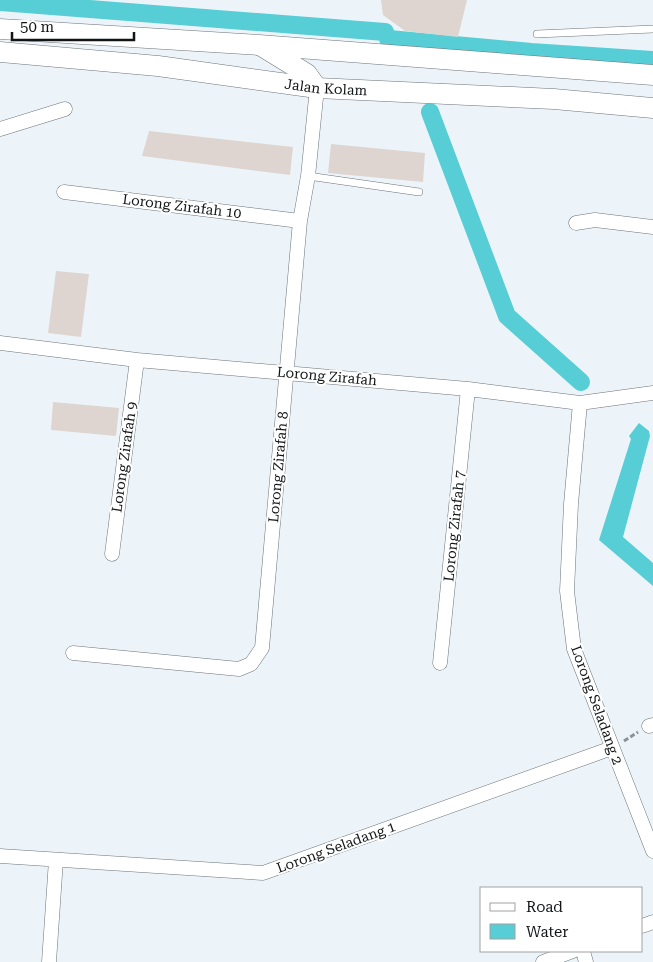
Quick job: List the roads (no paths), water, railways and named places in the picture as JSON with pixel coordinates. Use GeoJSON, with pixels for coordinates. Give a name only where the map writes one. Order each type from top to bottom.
{"type":"FeatureCollection","features":[{"type":"Feature","properties":{"kind":"main road"},"geometry":{"type":"LineString","coordinates":[[0,29],[259,45],[653,75]]}},
{"type":"Feature","properties":{"kind":"main road"},"geometry":{"type":"LineString","coordinates":[[259,45],[306,74],[317,88]]}},
{"type":"Feature","properties":{"kind":"main road","name":"Jalan Kolam"},"geometry":{"type":"LineString","coordinates":[[0,52],[158,66],[317,88],[554,99],[653,108]]}},
{"type":"Feature","properties":{"kind":"street","name":"Lorong Zirafah 8"},"geometry":{"type":"LineString","coordinates":[[73,653],[240,669],[251,664],[257,658],[262,648],[300,221],[308,176],[317,88]]}},
{"type":"Feature","properties":{"kind":"street"},"geometry":{"type":"LineString","coordinates":[[0,129],[65,109]]}},
{"type":"Feature","properties":{"kind":"street","name":"Lorong Zirafah 10"},"geometry":{"type":"LineString","coordinates":[[64,192],[300,221]]}},
{"type":"Feature","properties":{"kind":"street"},"geometry":{"type":"LineString","coordinates":[[576,223],[595,220],[653,227]]}},
{"type":"Feature","properties":{"kind":"street","name":"Lorong Zirafah"},"geometry":{"type":"LineString","coordinates":[[0,343],[137,360],[468,389],[580,403],[653,393]]}},
{"type":"Feature","properties":{"kind":"street","name":"Lorong Zirafah 9"},"geometry":{"type":"LineString","coordinates":[[112,554],[137,360]]}},
{"type":"Feature","properties":{"kind":"street","name":"Lorong Zirafah 7"},"geometry":{"type":"LineString","coordinates":[[440,663],[468,389]]}},
{"type":"Feature","properties":{"kind":"street","name":"Lorong Seladang 2"},"geometry":{"type":"LineString","coordinates":[[580,403],[571,504],[567,591],[574,650],[653,851]]}},
{"type":"Feature","properties":{"kind":"street","name":"Lorong Seladang 1"},"geometry":{"type":"LineString","coordinates":[[0,856],[263,873],[612,748]]}},
{"type":"Feature","properties":{"kind":"street"},"geometry":{"type":"LineString","coordinates":[[49,962],[56,860]]}},
{"type":"Feature","properties":{"kind":"street"},"geometry":{"type":"LineString","coordinates":[[543,962],[570,952]]}},
{"type":"Feature","properties":{"kind":"lane"},"geometry":{"type":"LineString","coordinates":[[537,34],[653,29]]}},
{"type":"Feature","properties":{"kind":"lane"},"geometry":{"type":"LineString","coordinates":[[308,176],[419,192]]}},
{"type":"Feature","properties":{"kind":"water"},"geometry":{"type":"Polygon","coordinates":[[[639,423],[649,431],[650,436],[623,537],[653,563],[653,586],[599,540],[631,439],[629,436],[639,423]]]}},
{"type":"Feature","properties":{"kind":"waterway"},"geometry":{"type":"LineString","coordinates":[[0,2],[385,32],[390,43]]}},
{"type":"Feature","properties":{"kind":"waterway"},"geometry":{"type":"LineString","coordinates":[[389,39],[531,52],[653,60]]}},
{"type":"Feature","properties":{"kind":"waterway"},"geometry":{"type":"LineString","coordinates":[[430,112],[507,316],[581,382]]}}]}
